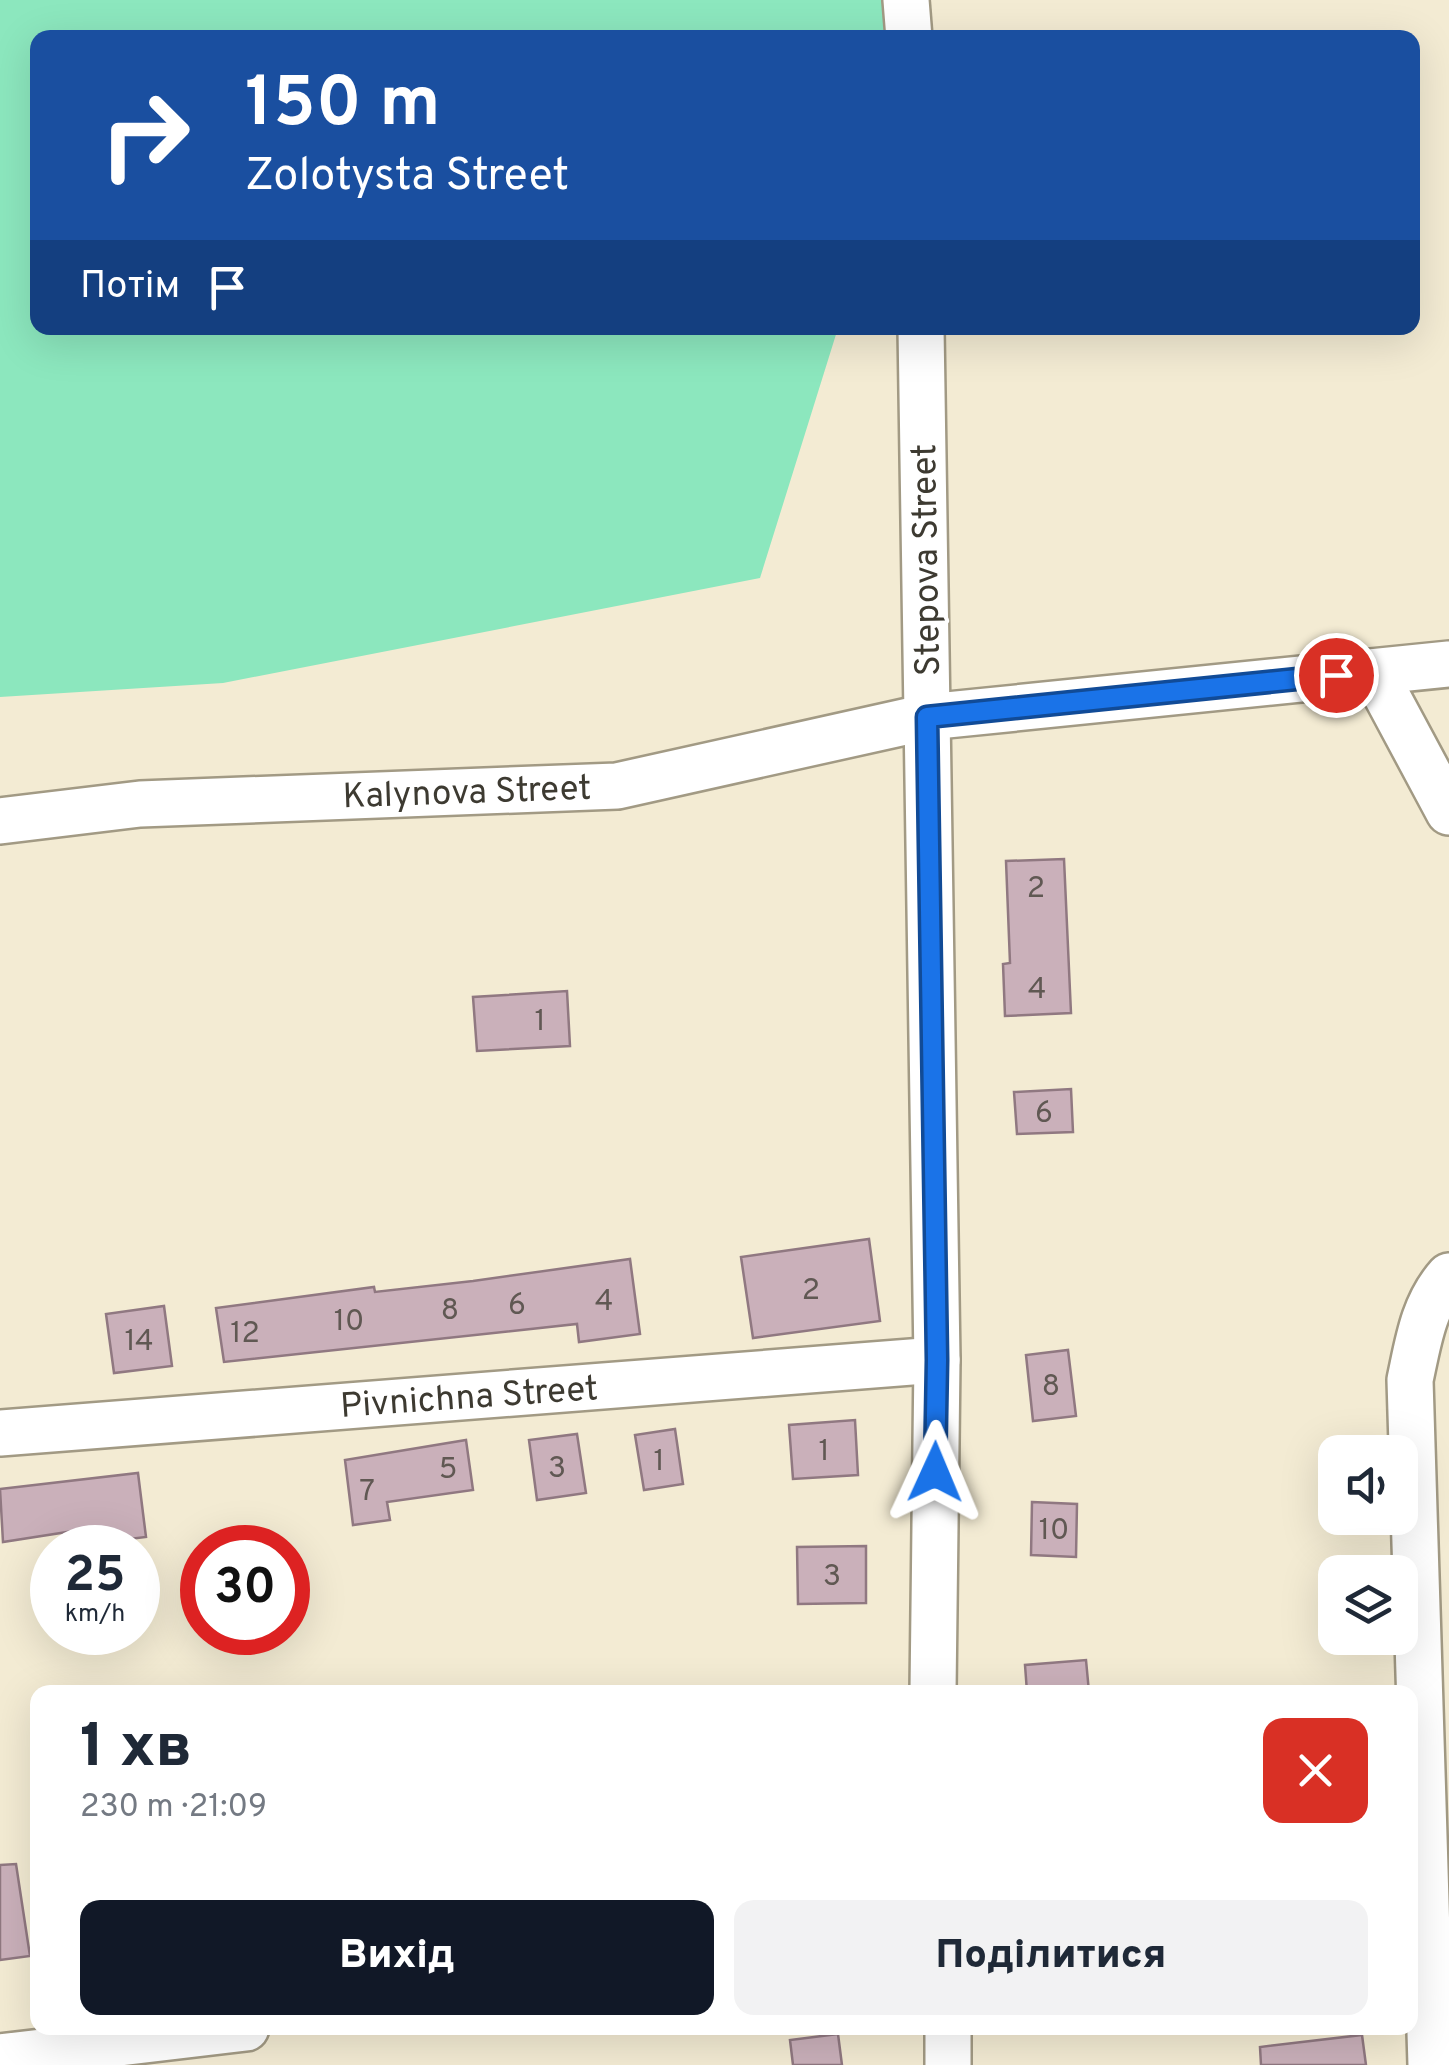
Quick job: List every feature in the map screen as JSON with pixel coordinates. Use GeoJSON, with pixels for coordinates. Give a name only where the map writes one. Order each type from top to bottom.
{"type":"FeatureCollection","features":[{"type":"Feature","properties":{"kind":"street"},"geometry":{"type":"LineString","coordinates":[[906,0],[908,30]]}},
{"type":"Feature","properties":{"kind":"street","name":"Stepova Street"},"geometry":{"type":"LineString","coordinates":[[922,335],[937,1360],[933,1685]]}},
{"type":"Feature","properties":{"kind":"street","name":"Kalynova Street"},"geometry":{"type":"LineString","coordinates":[[0,821],[140,804],[617,786],[927,717],[1449,664]]}},
{"type":"Feature","properties":{"kind":"street"},"geometry":{"type":"LineString","coordinates":[[1374,672],[1449,812]]}},
{"type":"Feature","properties":{"kind":"street"},"geometry":{"type":"LineString","coordinates":[[1431,2065],[1410,1380],[1420,1330],[1436,1292],[1449,1276]]}},
{"type":"Feature","properties":{"kind":"street","name":"Pivnichna Street"},"geometry":{"type":"LineString","coordinates":[[0,1433],[937,1360]]}},
{"type":"Feature","properties":{"kind":"street"},"geometry":{"type":"LineString","coordinates":[[0,2057],[187,2035]]}},
{"type":"Feature","properties":{"kind":"street"},"geometry":{"type":"LineString","coordinates":[[948,2035],[948,2065]]}},
{"type":"Feature","properties":{"kind":"green space"},"geometry":{"type":"Polygon","coordinates":[[[0,0],[884,0],[885,30],[30,30],[30,335],[836,335],[760,578],[223,683],[0,697],[0,0]]]}},
{"type":"Feature","properties":{"kind":"building"},"geometry":{"type":"Polygon","coordinates":[[[1064,859],[1071,1013],[1005,1016],[1003,964],[1010,963],[1006,861],[1064,859]]]}},
{"type":"Feature","properties":{"kind":"building"},"geometry":{"type":"Polygon","coordinates":[[[567,991],[570,1046],[477,1051],[473,997],[567,991]]]}},
{"type":"Feature","properties":{"kind":"building"},"geometry":{"type":"Polygon","coordinates":[[[1071,1089],[1073,1132],[1017,1134],[1014,1092],[1071,1089]]]}},
{"type":"Feature","properties":{"kind":"building"},"geometry":{"type":"Polygon","coordinates":[[[869,1239],[880,1321],[753,1338],[741,1257],[869,1239]]]}},
{"type":"Feature","properties":{"kind":"building"},"geometry":{"type":"Polygon","coordinates":[[[630,1259],[640,1334],[579,1342],[577,1324],[224,1362],[216,1308],[374,1287],[375,1292],[473,1281],[630,1259]]]}},
{"type":"Feature","properties":{"kind":"building"},"geometry":{"type":"Polygon","coordinates":[[[164,1306],[172,1366],[114,1373],[106,1314],[164,1306]]]}},
{"type":"Feature","properties":{"kind":"building"},"geometry":{"type":"Polygon","coordinates":[[[1068,1350],[1076,1416],[1033,1421],[1026,1355],[1068,1350]]]}},
{"type":"Feature","properties":{"kind":"building"},"geometry":{"type":"Polygon","coordinates":[[[855,1420],[858,1475],[793,1479],[789,1425],[855,1420]]]}},
{"type":"Feature","properties":{"kind":"building"},"geometry":{"type":"Polygon","coordinates":[[[675,1429],[683,1484],[644,1490],[635,1435],[675,1429]]]}},
{"type":"Feature","properties":{"kind":"building"},"geometry":{"type":"Polygon","coordinates":[[[577,1434],[586,1493],[537,1500],[529,1440],[577,1434]]]}},
{"type":"Feature","properties":{"kind":"building"},"geometry":{"type":"Polygon","coordinates":[[[466,1440],[473,1490],[387,1502],[390,1520],[353,1525],[345,1460],[466,1440]]]}},
{"type":"Feature","properties":{"kind":"building"},"geometry":{"type":"Polygon","coordinates":[[[138,1473],[144,1525],[30,1525],[30,1538],[3,1542],[0,1489],[138,1473]]]}},
{"type":"Feature","properties":{"kind":"building"},"geometry":{"type":"Polygon","coordinates":[[[1032,1502],[1077,1504],[1076,1557],[1031,1555],[1032,1502]]]}},
{"type":"Feature","properties":{"kind":"building"},"geometry":{"type":"Polygon","coordinates":[[[866,1546],[866,1603],[798,1604],[797,1547],[866,1546]]]}},
{"type":"Feature","properties":{"kind":"building"},"geometry":{"type":"Polygon","coordinates":[[[1086,1660],[1088,1685],[1026,1685],[1025,1665],[1086,1660]]]}},
{"type":"Feature","properties":{"kind":"building"},"geometry":{"type":"Polygon","coordinates":[[[16,1864],[30,1956],[0,1960],[0,1865],[16,1864]]]}},
{"type":"Feature","properties":{"kind":"building"},"geometry":{"type":"Polygon","coordinates":[[[838,2035],[842,2065],[793,2065],[790,2040],[838,2035]]]}},
{"type":"Feature","properties":{"kind":"building"},"geometry":{"type":"Polygon","coordinates":[[[1362,2035],[1366,2065],[1261,2065],[1260,2047],[1362,2035]]]}},
{"type":"Feature","properties":{"kind":"route"},"geometry":{"type":"LineString","coordinates":[[935,1472],[937,1360],[927,717],[1336,675]]}}]}
